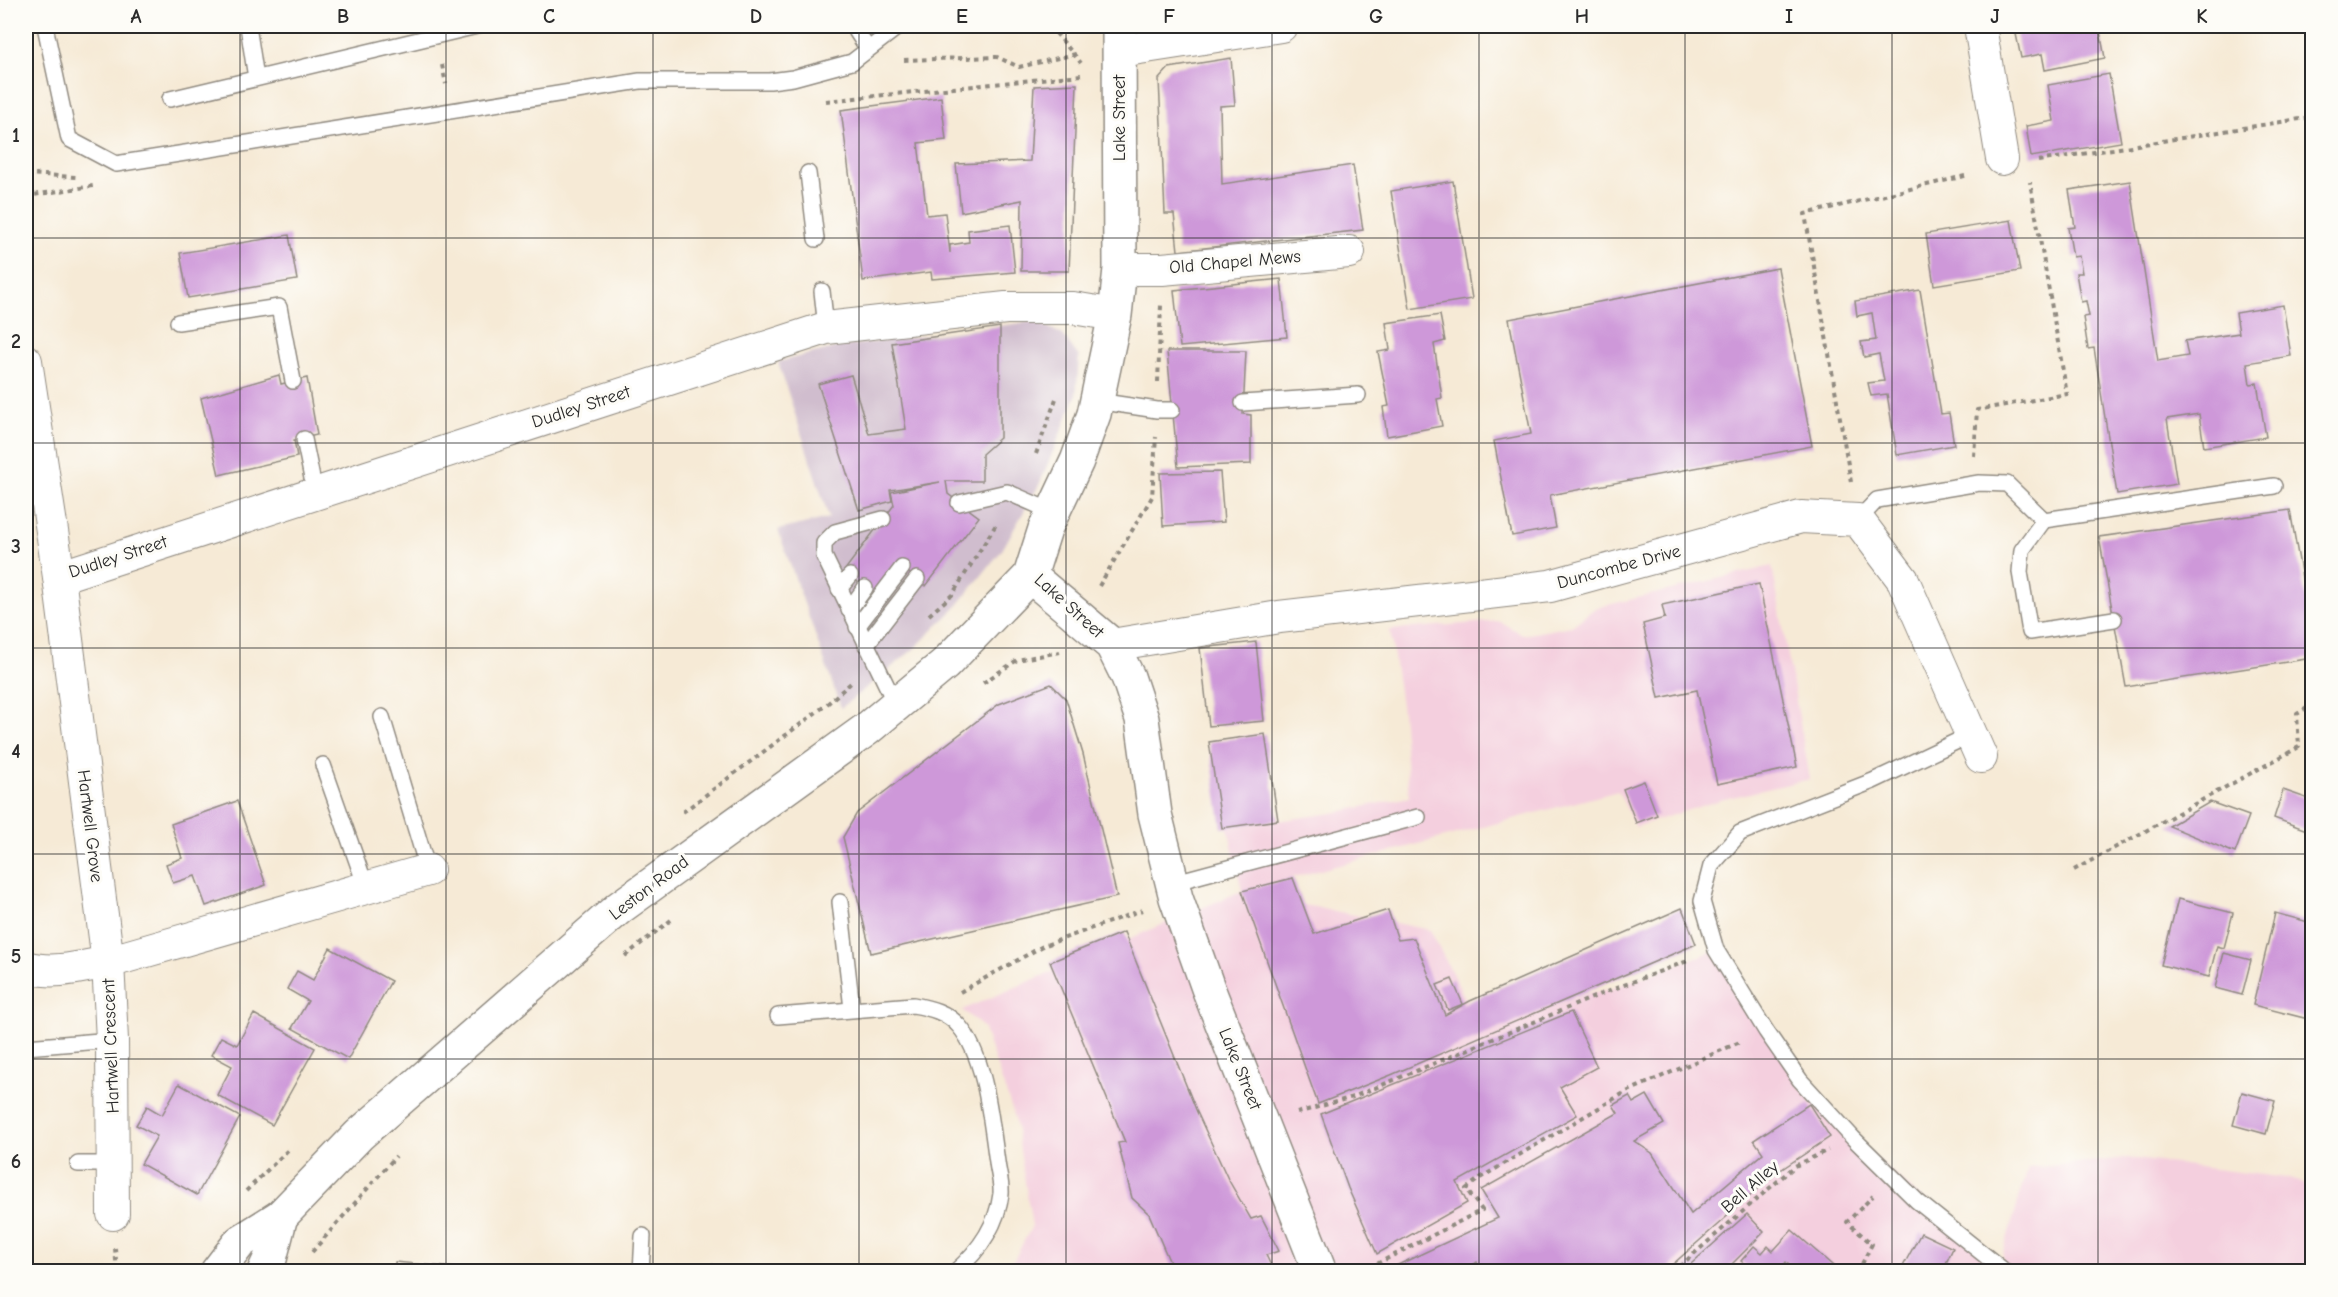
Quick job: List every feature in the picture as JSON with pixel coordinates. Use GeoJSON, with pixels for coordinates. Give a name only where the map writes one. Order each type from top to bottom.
{"type":"FeatureCollection","features":[{"type":"Feature","properties":{"kind":"main road","name":"Lake Street"},"geometry":{"type":"LineString","coordinates":[[1119,38],[1120,269],[1115,315],[1094,414],[1077,461],[1045,529],[1030,576],[1112,645],[1128,677],[1142,719],[1155,814],[1174,890],[1208,988],[1320,1272]]}},
{"type":"Feature","properties":{"kind":"main road","name":"Leston Road"},"geometry":{"type":"LineString","coordinates":[[217,1272],[240,1242],[280,1216],[359,1135],[619,908],[867,729],[945,664],[1030,576]]}},
{"type":"Feature","properties":{"kind":"main road"},"geometry":{"type":"LineString","coordinates":[[264,1272],[270,1259],[280,1216]]}},
{"type":"Feature","properties":{"kind":"street"},"geometry":{"type":"LineString","coordinates":[[1119,38],[1281,26]]}},
{"type":"Feature","properties":{"kind":"street"},"geometry":{"type":"LineString","coordinates":[[1980,26],[2019,166]]}},
{"type":"Feature","properties":{"kind":"street","name":"Old Chapel Mews"},"geometry":{"type":"LineString","coordinates":[[1120,269],[1162,269],[1349,252]]}},
{"type":"Feature","properties":{"kind":"street","name":"Dudley Street"},"geometry":{"type":"LineString","coordinates":[[59,577],[826,328],[1006,308],[1073,309],[1115,315]]}},
{"type":"Feature","properties":{"kind":"street","name":"Hartwell Grove"},"geometry":{"type":"LineString","coordinates":[[26,361],[59,577],[108,962]]}},
{"type":"Feature","properties":{"kind":"street","name":"Duncombe Drive"},"geometry":{"type":"LineString","coordinates":[[1112,645],[1280,617],[1550,586],[1801,517],[1858,520]]}},
{"type":"Feature","properties":{"kind":"street"},"geometry":{"type":"LineString","coordinates":[[1858,520],[1903,580],[1976,746]]}},
{"type":"Feature","properties":{"kind":"street"},"geometry":{"type":"LineString","coordinates":[[108,962],[428,870]]}},
{"type":"Feature","properties":{"kind":"street","name":"Hartwell Crescent"},"geometry":{"type":"LineString","coordinates":[[26,967],[44,971],[108,962],[112,1040],[113,1214]]}},
{"type":"Feature","properties":{"kind":"lane"},"geometry":{"type":"LineString","coordinates":[[45,26],[69,138],[116,164],[640,81],[770,81],[793,78],[852,62],[899,26]]}},
{"type":"Feature","properties":{"kind":"lane"},"geometry":{"type":"LineString","coordinates":[[248,26],[256,78]]}},
{"type":"Feature","properties":{"kind":"lane"},"geometry":{"type":"LineString","coordinates":[[170,99],[477,26]]}},
{"type":"Feature","properties":{"kind":"lane"},"geometry":{"type":"LineString","coordinates":[[853,26],[868,49]]}},
{"type":"Feature","properties":{"kind":"lane"},"geometry":{"type":"LineString","coordinates":[[808,173],[816,239]]}},
{"type":"Feature","properties":{"kind":"lane"},"geometry":{"type":"LineString","coordinates":[[822,291],[826,328]]}},
{"type":"Feature","properties":{"kind":"lane"},"geometry":{"type":"LineString","coordinates":[[178,322],[279,307],[293,381]]}},
{"type":"Feature","properties":{"kind":"lane"},"geometry":{"type":"LineString","coordinates":[[1243,403],[1358,395]]}},
{"type":"Feature","properties":{"kind":"lane"},"geometry":{"type":"LineString","coordinates":[[1097,401],[1172,410]]}},
{"type":"Feature","properties":{"kind":"lane"},"geometry":{"type":"LineString","coordinates":[[304,439],[315,493]]}},
{"type":"Feature","properties":{"kind":"lane"},"geometry":{"type":"LineString","coordinates":[[1858,520],[1877,500],[1979,483],[2007,484],[2044,520]]}},
{"type":"Feature","properties":{"kind":"lane"},"geometry":{"type":"LineString","coordinates":[[2114,619],[2031,632],[2020,572],[2022,550],[2044,520],[2274,486]]}},
{"type":"Feature","properties":{"kind":"lane"},"geometry":{"type":"LineString","coordinates":[[969,504],[1007,492],[1053,512]]}},
{"type":"Feature","properties":{"kind":"lane"},"geometry":{"type":"LineString","coordinates":[[883,519],[835,532],[824,543],[824,556],[896,705]]}},
{"type":"Feature","properties":{"kind":"lane"},"geometry":{"type":"LineString","coordinates":[[857,627],[902,568]]}},
{"type":"Feature","properties":{"kind":"lane"},"geometry":{"type":"LineString","coordinates":[[839,589],[850,576]]}},
{"type":"Feature","properties":{"kind":"lane"},"geometry":{"type":"LineString","coordinates":[[866,645],[917,579]]}},
{"type":"Feature","properties":{"kind":"lane"},"geometry":{"type":"LineString","coordinates":[[849,610],[865,588]]}},
{"type":"Feature","properties":{"kind":"lane"},"geometry":{"type":"LineString","coordinates":[[382,717],[428,870]]}},
{"type":"Feature","properties":{"kind":"lane"},"geometry":{"type":"LineString","coordinates":[[1976,746],[1873,781],[1740,833],[1711,866],[1702,901],[1716,950],[1766,1031],[1800,1080],[1891,1177],[1917,1201],[2002,1269]]}},
{"type":"Feature","properties":{"kind":"lane"},"geometry":{"type":"LineString","coordinates":[[323,765],[366,887]]}},
{"type":"Feature","properties":{"kind":"lane"},"geometry":{"type":"LineString","coordinates":[[1174,890],[1418,817]]}},
{"type":"Feature","properties":{"kind":"lane"},"geometry":{"type":"LineString","coordinates":[[840,902],[852,1009]]}},
{"type":"Feature","properties":{"kind":"lane"},"geometry":{"type":"LineString","coordinates":[[778,1016],[914,1005],[930,1008],[945,1015],[959,1026],[973,1048],[992,1126],[1001,1193],[985,1239],[975,1254],[955,1272]]}},
{"type":"Feature","properties":{"kind":"lane"},"geometry":{"type":"LineString","coordinates":[[26,1047],[112,1040]]}},
{"type":"Feature","properties":{"kind":"lane"},"geometry":{"type":"LineString","coordinates":[[78,1164],[113,1164]]}},
{"type":"Feature","properties":{"kind":"lane"},"geometry":{"type":"LineString","coordinates":[[641,1272],[643,1236]]}},
{"type":"Feature","properties":{"kind":"lane"},"geometry":{"type":"LineString","coordinates":[[681,1272],[710,1272]]}},
{"type":"Feature","properties":{"kind":"path"},"geometry":{"type":"LineString","coordinates":[[1050,26],[1074,54]]}},
{"type":"Feature","properties":{"kind":"path"},"geometry":{"type":"LineString","coordinates":[[435,35],[453,111]]}},
{"type":"Feature","properties":{"kind":"path"},"geometry":{"type":"LineString","coordinates":[[1979,483],[1974,458],[1977,410],[2067,394],[2019,166],[2313,117]]}},
{"type":"Feature","properties":{"kind":"path"},"geometry":{"type":"LineString","coordinates":[[1858,520],[1805,214],[1971,175]]}},
{"type":"Feature","properties":{"kind":"path"},"geometry":{"type":"LineString","coordinates":[[926,617],[952,595],[1028,475],[1060,386]]}},
{"type":"Feature","properties":{"kind":"path"},"geometry":{"type":"LineString","coordinates":[[975,688],[1017,660],[1061,652]]}},
{"type":"Feature","properties":{"kind":"path"},"geometry":{"type":"LineString","coordinates":[[678,815],[826,705],[875,662]]}},
{"type":"Feature","properties":{"kind":"path"},"geometry":{"type":"LineString","coordinates":[[2074,870],[2299,747],[2297,714],[2313,705]]}},
{"type":"Feature","properties":{"kind":"path"},"geometry":{"type":"LineString","coordinates":[[930,1008],[1043,946],[1174,890]]}},
{"type":"Feature","properties":{"kind":"path"},"geometry":{"type":"LineString","coordinates":[[622,958],[678,915]]}},
{"type":"Feature","properties":{"kind":"path"},"geometry":{"type":"LineString","coordinates":[[1262,1123],[1353,1097],[1600,994],[1716,950]]}},
{"type":"Feature","properties":{"kind":"path"},"geometry":{"type":"LineString","coordinates":[[1361,1272],[1482,1210],[1466,1188],[1521,1154],[1624,1093],[1766,1031]]}},
{"type":"Feature","properties":{"kind":"path","name":"Bell Alley"},"geometry":{"type":"LineString","coordinates":[[1673,1272],[1795,1166],[1853,1138]]}},
{"type":"Feature","properties":{"kind":"path"},"geometry":{"type":"LineString","coordinates":[[241,1197],[255,1180],[299,1140]]}},
{"type":"Feature","properties":{"kind":"path"},"geometry":{"type":"LineString","coordinates":[[307,1262],[311,1252],[382,1169],[400,1153]]}},
{"type":"Feature","properties":{"kind":"path"},"geometry":{"type":"LineString","coordinates":[[1858,1272],[1872,1244],[1847,1222],[1891,1177]]}},
{"type":"Feature","properties":{"kind":"shaded area"},"geometry":{"type":"Polygon","coordinates":[[[1036,321],[1063,335],[1079,357],[1076,396],[1039,485],[1002,550],[958,605],[914,649],[841,708],[778,530],[829,518],[778,362],[838,347],[1036,321]]]}},
{"type":"Feature","properties":{"kind":"shaded area"},"geometry":{"type":"Polygon","coordinates":[[[1772,566],[1810,779],[1720,800],[1635,827],[1618,791],[1242,891],[1228,828],[1333,813],[1409,797],[1402,712],[1390,630],[1499,621],[1523,635],[1572,626],[1595,608],[1772,566]]]}},
{"type":"Feature","properties":{"kind":"shaded area"},"geometry":{"type":"Polygon","coordinates":[[[1239,892],[1430,930],[1483,1033],[1584,994],[1611,989],[1716,950],[1766,1031],[1853,1138],[2002,1268],[2003,1253],[2028,1168],[2128,1158],[2286,1178],[2312,1186],[2312,1271],[1008,1271],[1032,1226],[1015,1118],[983,1027],[962,1010],[1239,892]]]}},
{"type":"Feature","properties":{"kind":"building"},"geometry":{"type":"Polygon","coordinates":[[[2036,26],[2099,26],[2105,58],[2045,70],[2042,54],[2021,58],[2016,34],[2037,30],[2036,26]]]}},
{"type":"Feature","properties":{"kind":"building"},"geometry":{"type":"Polygon","coordinates":[[[1231,58],[1235,105],[1220,106],[1222,184],[1353,165],[1363,230],[1178,251],[1174,214],[1165,214],[1159,79],[1169,68],[1231,58]]]}},
{"type":"Feature","properties":{"kind":"building"},"geometry":{"type":"Polygon","coordinates":[[[2109,74],[2121,142],[2031,157],[2026,126],[2054,121],[2048,85],[2109,74]]]}},
{"type":"Feature","properties":{"kind":"building"},"geometry":{"type":"Polygon","coordinates":[[[1077,84],[1069,271],[1021,271],[1022,200],[961,212],[956,164],[1030,161],[1034,86],[1077,84]]]}},
{"type":"Feature","properties":{"kind":"building"},"geometry":{"type":"Polygon","coordinates":[[[941,97],[946,140],[918,143],[927,215],[945,213],[950,253],[950,245],[969,242],[968,230],[1010,225],[1015,272],[932,279],[931,272],[863,281],[841,110],[941,97]]]}},
{"type":"Feature","properties":{"kind":"building"},"geometry":{"type":"Polygon","coordinates":[[[1453,181],[1472,299],[1410,309],[1391,191],[1453,181]]]}},
{"type":"Feature","properties":{"kind":"building"},"geometry":{"type":"Polygon","coordinates":[[[2130,181],[2158,361],[2188,356],[2185,341],[2239,333],[2236,313],[2283,305],[2291,356],[2247,363],[2250,384],[2257,383],[2266,437],[2204,447],[2199,414],[2167,419],[2177,484],[2117,494],[2094,348],[2088,349],[2083,317],[2089,316],[2086,301],[2081,302],[2076,273],[2082,273],[2079,256],[2073,257],[2068,228],[2075,227],[2069,190],[2130,181]]]}},
{"type":"Feature","properties":{"kind":"building"},"geometry":{"type":"Polygon","coordinates":[[[2011,220],[2020,271],[1934,285],[1926,234],[2011,220]]]}},
{"type":"Feature","properties":{"kind":"building"},"geometry":{"type":"Polygon","coordinates":[[[289,235],[297,280],[188,298],[180,253],[289,235]]]}},
{"type":"Feature","properties":{"kind":"building"},"geometry":{"type":"Polygon","coordinates":[[[1778,268],[1812,446],[1550,495],[1556,528],[1512,536],[1494,441],[1531,434],[1509,319],[1778,268]]]}},
{"type":"Feature","properties":{"kind":"building"},"geometry":{"type":"Polygon","coordinates":[[[1281,279],[1287,337],[1180,347],[1174,290],[1281,279]]]}},
{"type":"Feature","properties":{"kind":"building"},"geometry":{"type":"Polygon","coordinates":[[[1920,290],[1941,414],[1949,413],[1954,445],[1897,455],[1887,394],[1871,396],[1868,383],[1884,381],[1879,354],[1864,357],[1861,342],[1876,340],[1872,313],[1857,316],[1855,301],[1920,290]]]}},
{"type":"Feature","properties":{"kind":"building"},"geometry":{"type":"Polygon","coordinates":[[[1440,315],[1445,341],[1434,344],[1442,398],[1437,399],[1442,426],[1387,436],[1383,407],[1389,406],[1378,352],[1390,350],[1386,323],[1440,315]]]}},
{"type":"Feature","properties":{"kind":"building"},"geometry":{"type":"Polygon","coordinates":[[[1000,327],[1000,438],[982,454],[982,481],[946,481],[948,494],[979,517],[926,586],[896,563],[873,594],[844,571],[894,505],[891,492],[940,482],[890,490],[892,501],[859,510],[818,384],[851,375],[869,434],[906,429],[892,343],[1000,327]]]}},
{"type":"Feature","properties":{"kind":"building"},"geometry":{"type":"Polygon","coordinates":[[[1167,351],[1246,351],[1243,414],[1251,415],[1251,464],[1178,467],[1167,351]]]}},
{"type":"Feature","properties":{"kind":"building"},"geometry":{"type":"Polygon","coordinates":[[[279,375],[281,384],[307,378],[317,435],[294,440],[297,457],[219,475],[201,398],[279,375]]]}},
{"type":"Feature","properties":{"kind":"building"},"geometry":{"type":"Polygon","coordinates":[[[1220,472],[1224,522],[1163,526],[1160,473],[1220,472]]]}},
{"type":"Feature","properties":{"kind":"building"},"geometry":{"type":"Polygon","coordinates":[[[2290,510],[2312,634],[2312,658],[2126,687],[2099,537],[2290,510]]]}},
{"type":"Feature","properties":{"kind":"building"},"geometry":{"type":"Polygon","coordinates":[[[1759,584],[1797,767],[1717,784],[1697,690],[1659,698],[1643,624],[1665,618],[1662,605],[1759,584]]]}},
{"type":"Feature","properties":{"kind":"building"},"geometry":{"type":"Polygon","coordinates":[[[1256,642],[1264,721],[1209,726],[1200,648],[1256,642]]]}},
{"type":"Feature","properties":{"kind":"building"},"geometry":{"type":"Polygon","coordinates":[[[1051,684],[1066,699],[1083,754],[1117,897],[871,953],[843,837],[857,813],[999,704],[1051,684]]]}},
{"type":"Feature","properties":{"kind":"building"},"geometry":{"type":"Polygon","coordinates":[[[1265,734],[1278,820],[1222,828],[1209,742],[1265,734]]]}},
{"type":"Feature","properties":{"kind":"building"},"geometry":{"type":"Polygon","coordinates":[[[1644,781],[1657,815],[1636,823],[1623,789],[1644,781]]]}},
{"type":"Feature","properties":{"kind":"building"},"geometry":{"type":"Polygon","coordinates":[[[2283,790],[2312,800],[2312,832],[2274,818],[2283,790]]]}},
{"type":"Feature","properties":{"kind":"building"},"geometry":{"type":"Polygon","coordinates":[[[237,801],[266,885],[206,906],[195,876],[173,883],[166,864],[182,858],[171,824],[237,801]]]}},
{"type":"Feature","properties":{"kind":"building"},"geometry":{"type":"Polygon","coordinates":[[[2210,802],[2249,816],[2235,853],[2169,826],[2210,802]]]}},
{"type":"Feature","properties":{"kind":"building"},"geometry":{"type":"Polygon","coordinates":[[[1293,878],[1314,934],[1388,910],[1398,940],[1414,938],[1445,1015],[1470,1001],[1682,908],[1696,944],[1318,1104],[1242,891],[1293,878]]]}},
{"type":"Feature","properties":{"kind":"building"},"geometry":{"type":"Polygon","coordinates":[[[2178,899],[2233,913],[2224,948],[2217,946],[2209,977],[2161,965],[2178,899]]]}},
{"type":"Feature","properties":{"kind":"building"},"geometry":{"type":"Polygon","coordinates":[[[2275,913],[2312,923],[2312,1020],[2253,1005],[2275,913]]]}},
{"type":"Feature","properties":{"kind":"building"},"geometry":{"type":"Polygon","coordinates":[[[1124,932],[1197,1112],[1228,1179],[1251,1219],[1261,1216],[1279,1251],[1266,1255],[1274,1272],[1174,1272],[1149,1214],[1132,1198],[1118,1143],[1125,1142],[1050,962],[1124,932]]]}},
{"type":"Feature","properties":{"kind":"building"},"geometry":{"type":"Polygon","coordinates":[[[330,948],[391,981],[348,1059],[292,1028],[308,1001],[287,989],[297,971],[313,980],[330,948]]]}},
{"type":"Feature","properties":{"kind":"building"},"geometry":{"type":"Polygon","coordinates":[[[2224,953],[2251,960],[2242,995],[2215,988],[2224,953]]]}},
{"type":"Feature","properties":{"kind":"building"},"geometry":{"type":"Polygon","coordinates":[[[1452,979],[1463,1004],[1448,1010],[1437,985],[1452,979]]]}},
{"type":"Feature","properties":{"kind":"building"},"geometry":{"type":"Polygon","coordinates":[[[1571,1012],[1597,1067],[1560,1087],[1577,1115],[1457,1182],[1467,1203],[1377,1254],[1348,1188],[1321,1114],[1571,1012]]]}},
{"type":"Feature","properties":{"kind":"building"},"geometry":{"type":"Polygon","coordinates":[[[254,1014],[315,1048],[272,1125],[217,1095],[232,1066],[211,1055],[221,1037],[237,1045],[254,1014]]]}},
{"type":"Feature","properties":{"kind":"building"},"geometry":{"type":"Polygon","coordinates":[[[179,1084],[240,1117],[197,1195],[141,1164],[157,1136],[136,1125],[147,1106],[162,1115],[179,1084]]]}},
{"type":"Feature","properties":{"kind":"building"},"geometry":{"type":"Polygon","coordinates":[[[2242,1092],[2275,1101],[2266,1134],[2233,1125],[2242,1092]]]}},
{"type":"Feature","properties":{"kind":"building"},"geometry":{"type":"Polygon","coordinates":[[[1647,1095],[1664,1124],[1634,1141],[1652,1153],[1691,1214],[1763,1153],[1754,1140],[1809,1104],[1830,1137],[1776,1173],[1664,1272],[1482,1272],[1477,1262],[1462,1272],[1383,1272],[1498,1218],[1481,1190],[1618,1113],[1613,1105],[1629,1096],[1633,1103],[1647,1095]]]}},
{"type":"Feature","properties":{"kind":"building"},"geometry":{"type":"Polygon","coordinates":[[[1747,1214],[1764,1232],[1724,1272],[1682,1272],[1747,1214]]]}},
{"type":"Feature","properties":{"kind":"building"},"geometry":{"type":"Polygon","coordinates":[[[1792,1230],[1840,1272],[1796,1272],[1786,1262],[1778,1272],[1742,1272],[1747,1266],[1741,1261],[1754,1246],[1762,1253],[1768,1246],[1773,1251],[1792,1230]]]}},
{"type":"Feature","properties":{"kind":"building"},"geometry":{"type":"Polygon","coordinates":[[[1921,1233],[1953,1248],[1942,1272],[1900,1272],[1921,1233]]]}},
{"type":"Feature","properties":{"kind":"building"},"geometry":{"type":"Polygon","coordinates":[[[395,1262],[455,1268],[455,1272],[394,1272],[395,1262]]]}}]}
